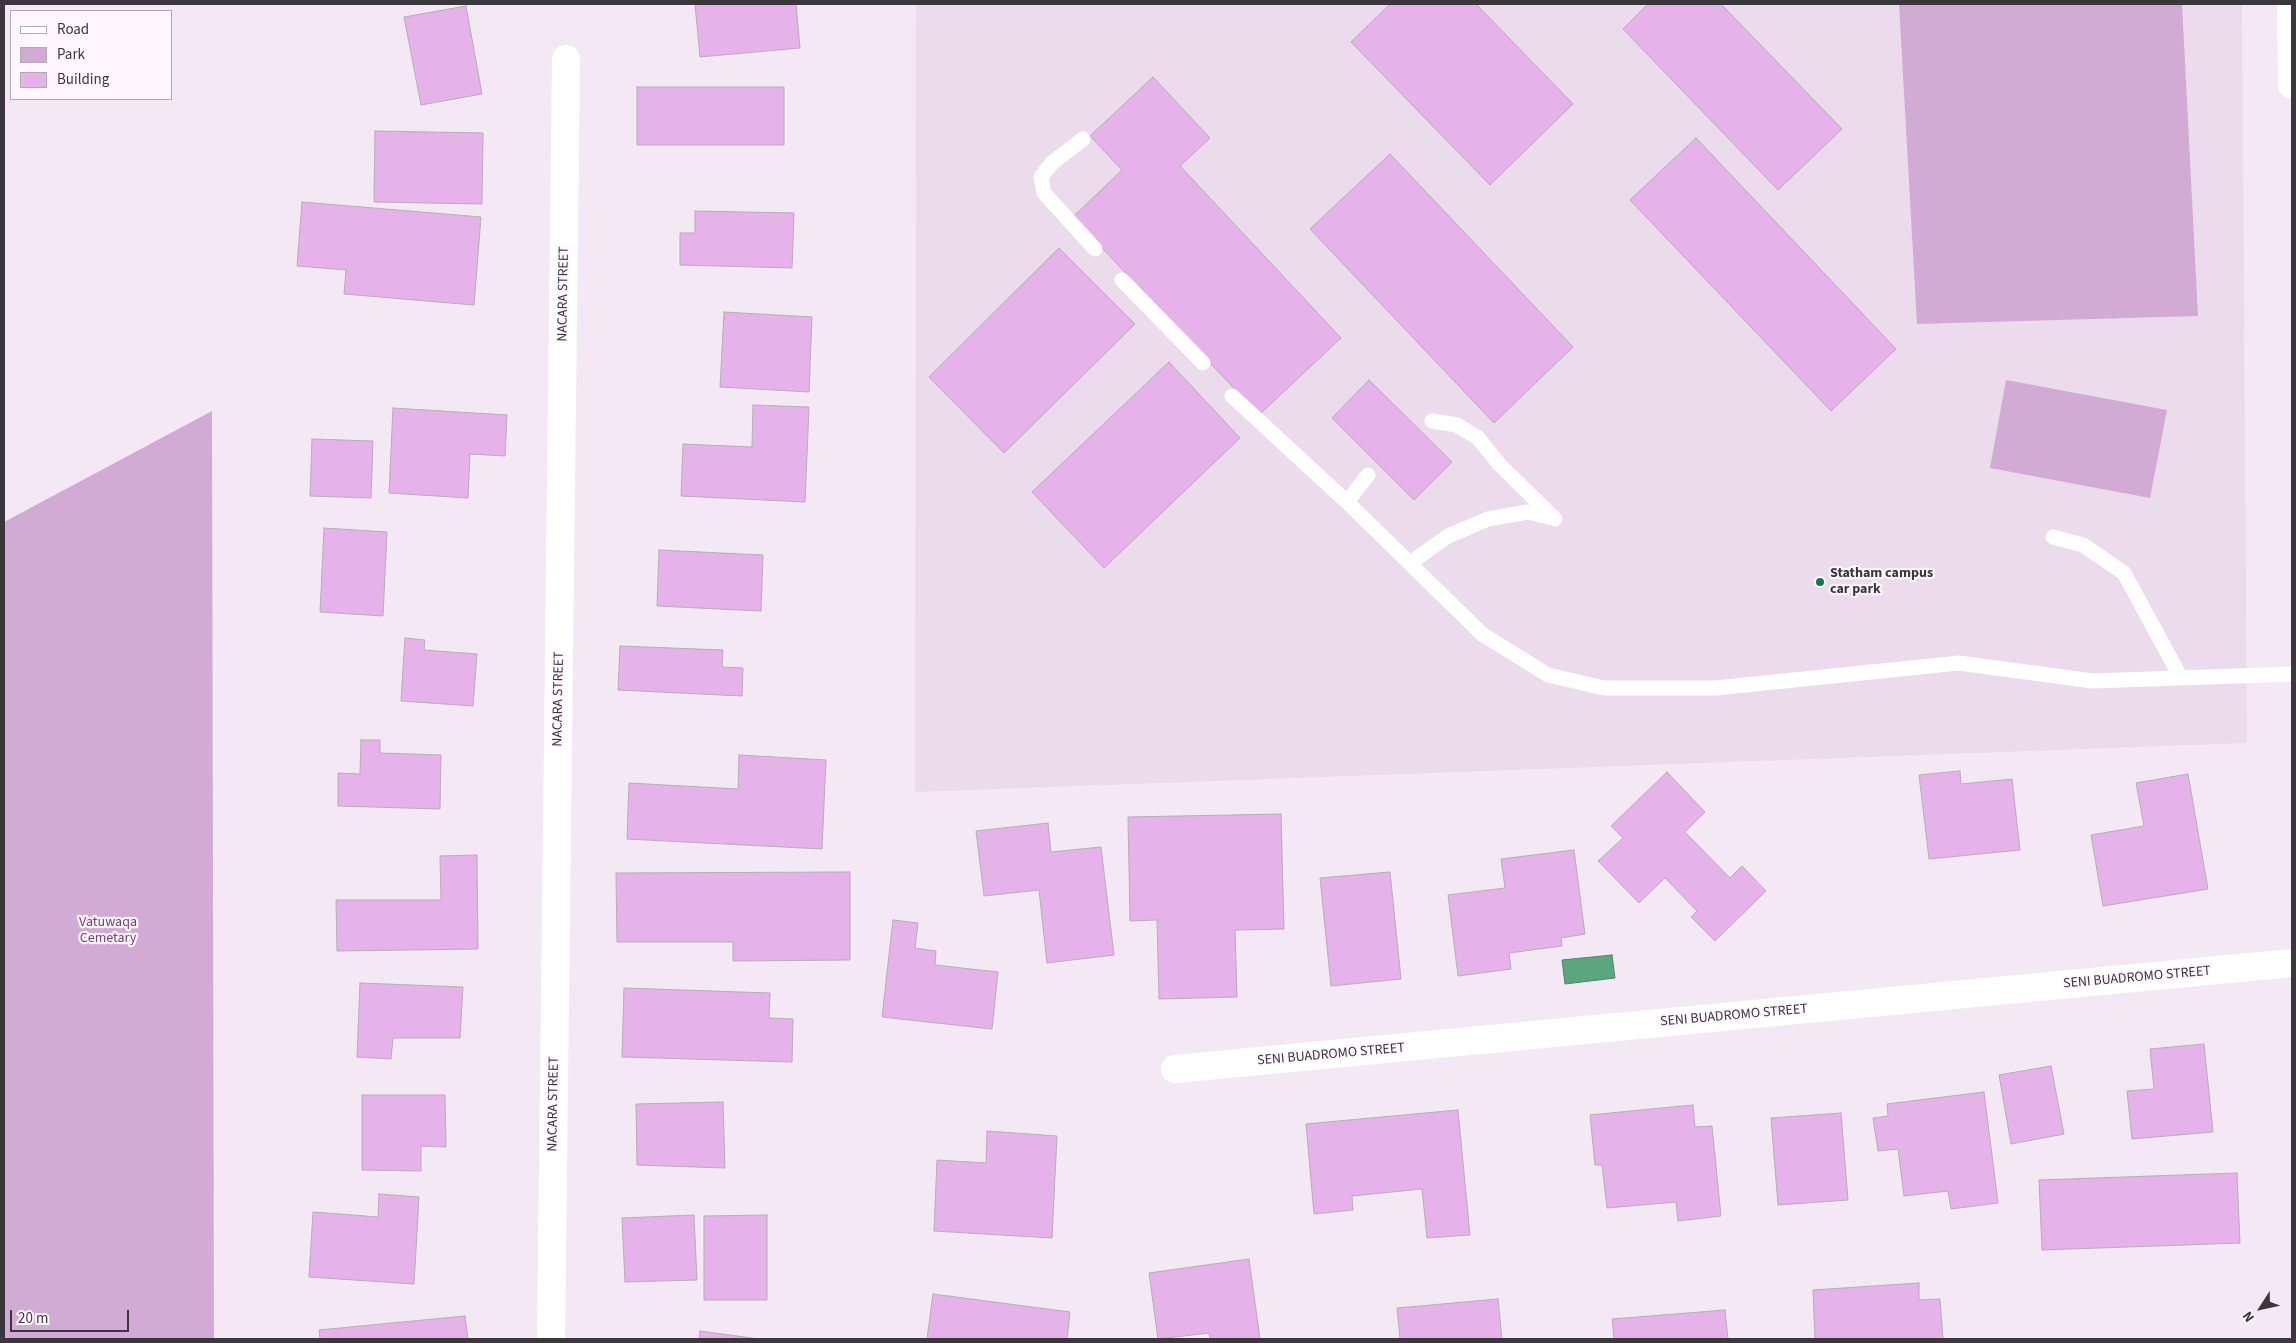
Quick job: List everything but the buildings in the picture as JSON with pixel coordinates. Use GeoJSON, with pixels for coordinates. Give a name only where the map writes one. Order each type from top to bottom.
{"type":"FeatureCollection","features":[{"type":"Feature","properties":{"kind":"street"},"geometry":{"type":"LineString","coordinates":[[2291,4],[2292,85]]}},
{"type":"Feature","properties":{"kind":"street","name":"NACARA STREET"},"geometry":{"type":"LineString","coordinates":[[551,1339],[566,59]]}},
{"type":"Feature","properties":{"kind":"street","name":"SENI BUADROMO STREET"},"geometry":{"type":"LineString","coordinates":[[1175,1069],[2292,963]]}},
{"type":"Feature","properties":{"kind":"lane"},"geometry":{"type":"LineString","coordinates":[[1083,139],[1052,163],[1040,177],[1044,193],[1095,249]]}},
{"type":"Feature","properties":{"kind":"lane"},"geometry":{"type":"LineString","coordinates":[[1122,280],[1203,363]]}},
{"type":"Feature","properties":{"kind":"lane"},"geometry":{"type":"LineString","coordinates":[[1232,396],[1347,502],[1482,634],[1548,675],[1604,688],[1716,688],[1959,663],[2093,681],[2292,674]]}},
{"type":"Feature","properties":{"kind":"lane"},"geometry":{"type":"LineString","coordinates":[[1410,563],[1448,536],[1488,519],[1528,512],[1555,519],[1500,465],[1478,438],[1456,425],[1432,421]]}},
{"type":"Feature","properties":{"kind":"lane"},"geometry":{"type":"LineString","coordinates":[[1347,502],[1368,474]]}},
{"type":"Feature","properties":{"kind":"lane"},"geometry":{"type":"LineString","coordinates":[[2053,536],[2083,545],[2124,573],[2180,678]]}},
{"type":"Feature","properties":{"kind":"shaded area"},"geometry":{"type":"Polygon","coordinates":[[[916,4],[2242,4],[2247,743],[915,792],[916,4]]]}},
{"type":"Feature","properties":{"kind":"shaded area"},"geometry":{"type":"Polygon","coordinates":[[[1612,955],[1615,978],[1565,984],[1562,960],[1612,955]]]}},
{"type":"Feature","properties":{"kind":"green space"},"geometry":{"type":"Polygon","coordinates":[[[1899,4],[2182,4],[2198,316],[1917,324],[1899,4]]]}},
{"type":"Feature","properties":{"kind":"green space"},"geometry":{"type":"Polygon","coordinates":[[[2006,380],[2167,410],[2150,498],[1990,468],[2006,380]]]}},
{"type":"Feature","properties":{"kind":"green space","name":"Vatuwaqa Cemetary"},"geometry":{"type":"Polygon","coordinates":[[[212,411],[214,1339],[4,1339],[4,522],[212,411]]]}},
{"type":"Feature","properties":{"kind":"place","name":"Statham campus car park"},"geometry":{"type":"Point","coordinates":[1820,582]}}]}
